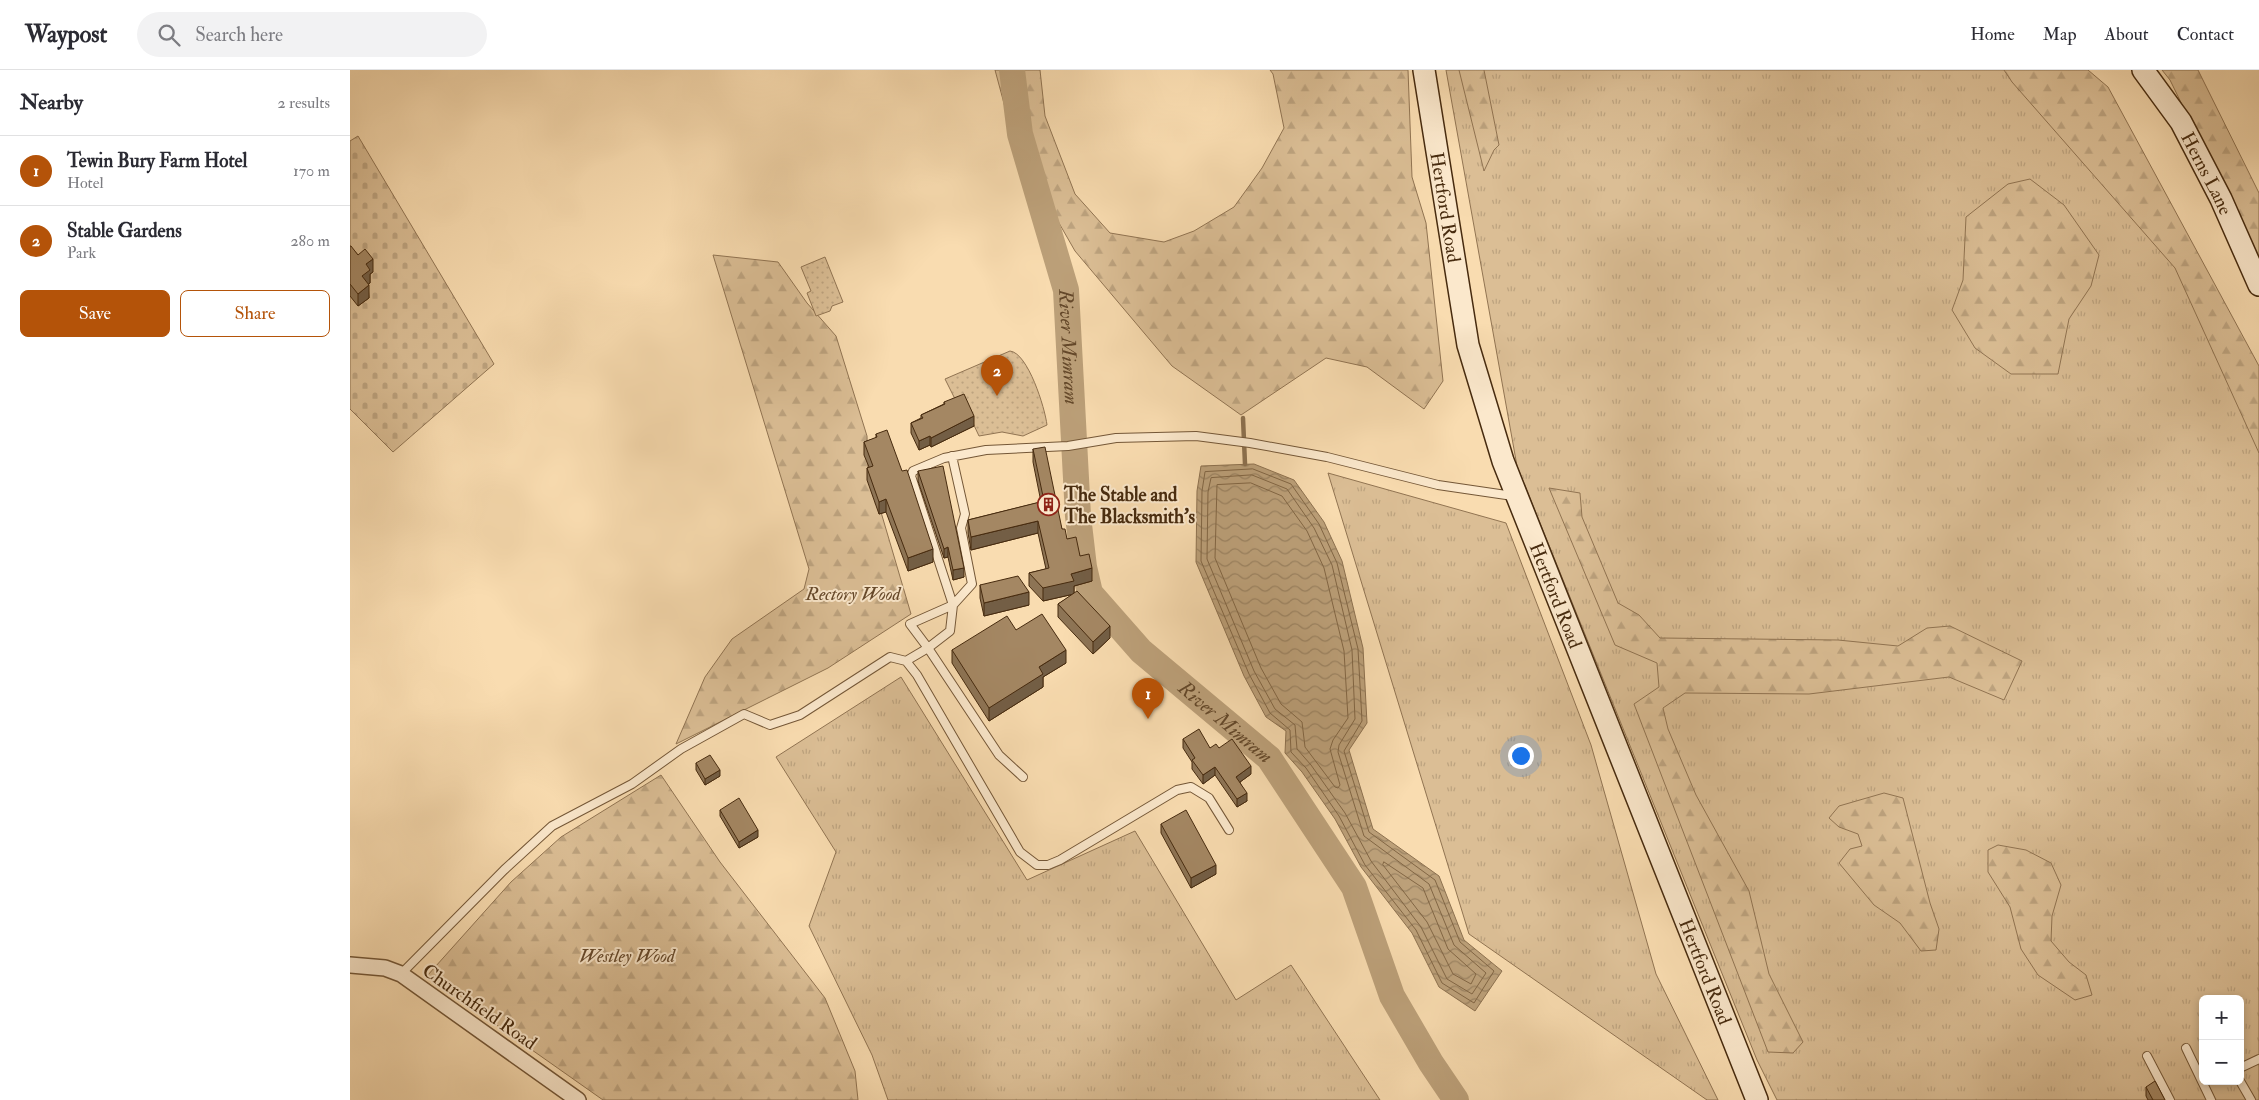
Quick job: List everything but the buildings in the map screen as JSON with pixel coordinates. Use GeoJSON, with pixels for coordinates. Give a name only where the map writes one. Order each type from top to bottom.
{"type":"FeatureCollection","features":[{"type":"Feature","properties":{"kind":"main road","name":"Hertford Road"},"geometry":{"type":"LineString","coordinates":[[1424,70],[1468,345],[1516,497],[1585,664],[1669,882],[1757,1100]]}},
{"type":"Feature","properties":{"kind":"main road","name":"Herns Lane"},"geometry":{"type":"LineString","coordinates":[[2144,70],[2181,122],[2221,199],[2259,285]]}},
{"type":"Feature","properties":{"kind":"street","name":"Churchfield Road"},"geometry":{"type":"LineString","coordinates":[[350,965],[385,968],[401,974],[578,1100]]}},
{"type":"Feature","properties":{"kind":"lane"},"geometry":{"type":"LineString","coordinates":[[906,661],[928,648],[950,631],[952,605],[911,476],[913,471],[952,456],[986,450],[1068,446],[1116,438],[1196,436],[1238,441],[1327,457],[1438,484],[1516,497]]}},
{"type":"Feature","properties":{"kind":"lane"},"geometry":{"type":"LineString","coordinates":[[952,456],[965,514],[961,528],[972,584],[952,605],[910,624],[999,755],[1023,777]]}},
{"type":"Feature","properties":{"kind":"lane"},"geometry":{"type":"LineString","coordinates":[[401,974],[504,870],[552,826],[632,784],[681,749],[744,714],[770,725],[800,715],[890,657],[906,661],[917,676],[1020,852],[1037,866],[1048,865],[1060,860],[1177,790],[1191,787],[1208,798],[1229,830]]}},
{"type":"Feature","properties":{"kind":"lane"},"geometry":{"type":"LineString","coordinates":[[2186,1048],[2211,1100]]}},
{"type":"Feature","properties":{"kind":"lane"},"geometry":{"type":"LineString","coordinates":[[2147,1056],[2170,1100]]}},
{"type":"Feature","properties":{"kind":"lane"},"geometry":{"type":"LineString","coordinates":[[2244,1066],[2259,1059]]}},
{"type":"Feature","properties":{"kind":"lane"},"geometry":{"type":"LineString","coordinates":[[2242,1085],[2251,1100]]}},
{"type":"Feature","properties":{"kind":"green space"},"geometry":{"type":"Polygon","coordinates":[[[995,70],[1040,70],[1045,116],[1075,194],[1110,233],[1164,242],[1194,231],[1234,207],[1262,168],[1284,128],[1273,74],[1270,70],[1408,70],[1412,177],[1426,223],[1443,381],[1424,409],[1367,367],[1326,358],[1241,415],[1172,366],[1075,251],[1016,148],[995,70]]]}},
{"type":"Feature","properties":{"kind":"green space"},"geometry":{"type":"Polygon","coordinates":[[[1446,70],[2039,70],[2155,197],[2259,427],[2259,1100],[1777,1100],[1757,1060],[1517,466],[1446,70]]]}},
{"type":"Feature","properties":{"kind":"green space"},"geometry":{"type":"Polygon","coordinates":[[[1459,70],[1484,70],[1499,145],[1494,150],[1484,171],[1459,70]]]}},
{"type":"Feature","properties":{"kind":"green space"},"geometry":{"type":"Polygon","coordinates":[[[2004,70],[2088,70],[2108,87],[2259,366],[2259,453],[2175,268],[2012,82],[2004,70]]]}},
{"type":"Feature","properties":{"kind":"green space"},"geometry":{"type":"Polygon","coordinates":[[[2162,70],[2198,70],[2259,193],[2259,262],[2170,80],[2162,70]]]}},
{"type":"Feature","properties":{"kind":"green space"},"geometry":{"type":"Polygon","coordinates":[[[358,136],[494,364],[393,452],[350,409],[350,141],[358,136]]]}},
{"type":"Feature","properties":{"kind":"green space"},"geometry":{"type":"Polygon","coordinates":[[[2030,179],[2064,205],[2099,255],[2091,286],[2069,319],[2058,374],[2011,374],[1975,348],[1952,310],[1963,280],[1966,217],[2008,184],[2030,179]]]}},
{"type":"Feature","properties":{"kind":"green space","name":"Rectory Wood"},"geometry":{"type":"Polygon","coordinates":[[[713,255],[778,262],[807,303],[836,336],[867,436],[868,468],[911,614],[828,668],[676,744],[705,677],[732,639],[804,589],[809,569],[713,255]]]}},
{"type":"Feature","properties":{"kind":"green space"},"geometry":{"type":"Polygon","coordinates":[[[825,257],[843,302],[832,306],[830,311],[816,316],[807,293],[811,291],[801,267],[825,257]]]}},
{"type":"Feature","properties":{"kind":"green space"},"geometry":{"type":"Polygon","coordinates":[[[1010,351],[1017,354],[1029,371],[1043,407],[1047,425],[1023,436],[1002,432],[979,436],[964,404],[957,403],[945,379],[1010,351]]]}},
{"type":"Feature","properties":{"kind":"green space"},"geometry":{"type":"Polygon","coordinates":[[[1328,473],[1506,523],[1591,745],[1656,974],[1718,1100],[1707,1100],[1469,934],[1328,473]]]}},
{"type":"Feature","properties":{"kind":"green space"},"geometry":{"type":"Polygon","coordinates":[[[1549,488],[1580,493],[1582,517],[1618,603],[1639,615],[1660,638],[1838,640],[1898,646],[1927,628],[1950,626],[2022,661],[2004,700],[1949,677],[1809,694],[1685,693],[1663,708],[1668,729],[1696,795],[1749,891],[1769,974],[1803,1042],[1793,1053],[1768,1052],[1634,704],[1659,687],[1657,663],[1615,645],[1549,488]]]}},
{"type":"Feature","properties":{"kind":"green space"},"geometry":{"type":"Polygon","coordinates":[[[901,677],[1027,880],[1135,831],[1236,1000],[1291,965],[1380,1100],[888,1100],[872,1055],[809,926],[836,852],[776,757],[901,677]]]}},
{"type":"Feature","properties":{"kind":"green space","name":"Westley Wood"},"geometry":{"type":"Polygon","coordinates":[[[661,775],[720,862],[825,998],[855,1071],[858,1100],[603,1100],[427,976],[511,882],[561,837],[661,775]]]}},
{"type":"Feature","properties":{"kind":"green space"},"geometry":{"type":"Polygon","coordinates":[[[1884,793],[1903,798],[1930,903],[1939,929],[1936,950],[1921,951],[1900,923],[1874,905],[1839,863],[1850,849],[1862,846],[1858,834],[1839,827],[1829,818],[1839,806],[1884,793]]]}},
{"type":"Feature","properties":{"kind":"green space"},"geometry":{"type":"Polygon","coordinates":[[[1998,845],[2026,850],[2051,863],[2061,885],[2052,916],[2051,941],[2069,962],[2086,975],[2092,995],[2075,1000],[2038,975],[2021,949],[2010,907],[1988,872],[1988,850],[1998,845]]]}},
{"type":"Feature","properties":{"kind":"water"},"geometry":{"type":"Polygon","coordinates":[[[1254,464],[1294,480],[1324,522],[1342,561],[1363,648],[1367,723],[1349,750],[1373,829],[1439,876],[1464,940],[1502,971],[1475,1011],[1439,987],[1412,933],[1361,867],[1335,819],[1302,772],[1285,753],[1286,731],[1266,717],[1244,676],[1196,562],[1197,491],[1201,466],[1254,464]]]}},
{"type":"Feature","properties":{"kind":"waterway","name":"River Mimram"},"geometry":{"type":"LineString","coordinates":[[1012,70],[1020,134],[1066,290],[1078,516],[1084,567],[1090,593],[1141,651],[1269,758],[1354,887],[1392,996],[1431,1063],[1456,1100]]}},
{"type":"Feature","properties":{"kind":"waterway"},"geometry":{"type":"LineString","coordinates":[[1243,418],[1245,464]]}},
{"type":"Feature","properties":{"kind":"place","name":"Stable Gardens"},"geometry":{"type":"Point","coordinates":[997,396]}},
{"type":"Feature","properties":{"kind":"place","name":"The Stable and The Blacksmith's"},"geometry":{"type":"Point","coordinates":[1048,505]}},
{"type":"Feature","properties":{"kind":"place","name":"Tewin Bury Farm Hotel"},"geometry":{"type":"Point","coordinates":[1148,719]}}]}
